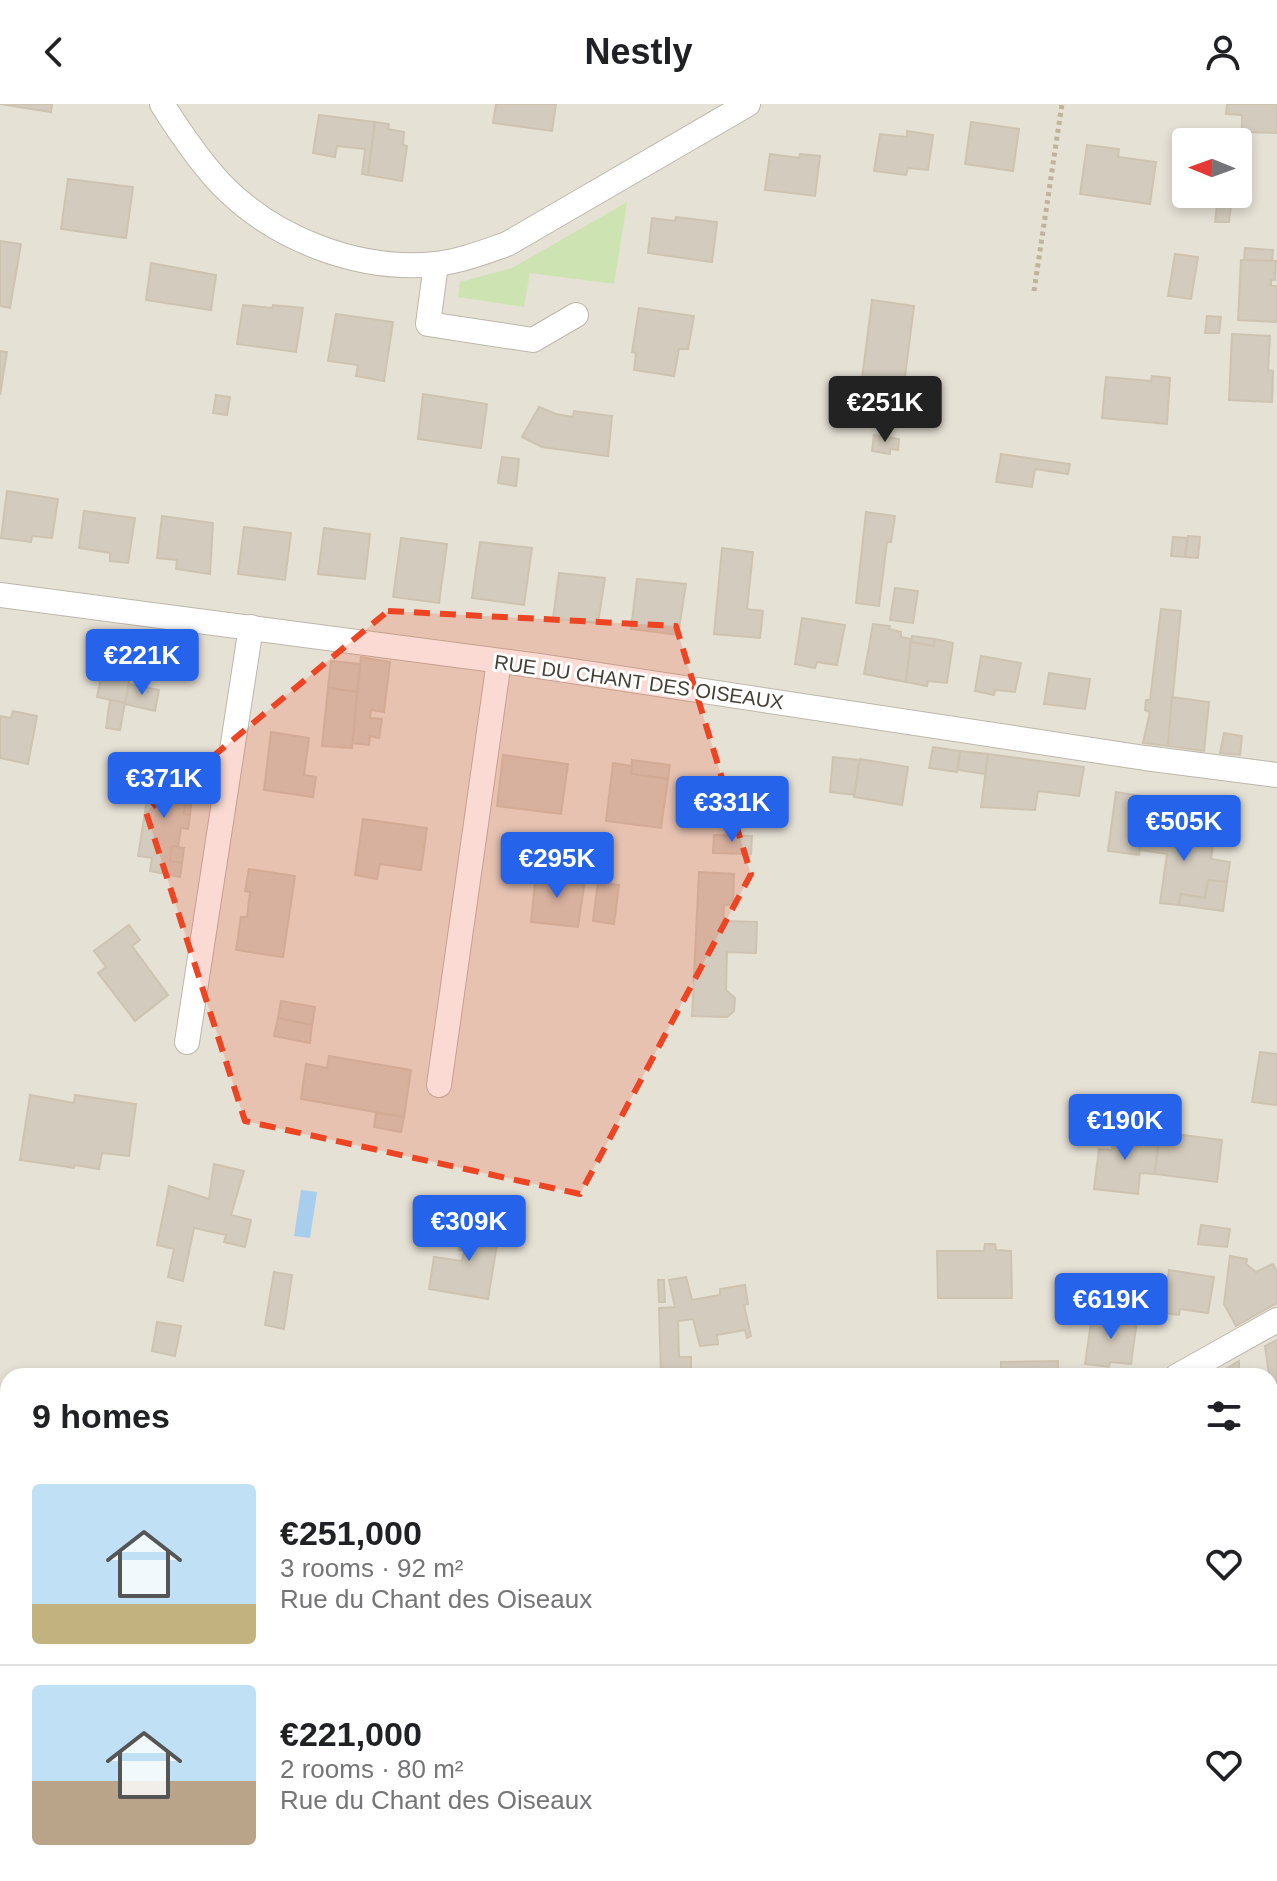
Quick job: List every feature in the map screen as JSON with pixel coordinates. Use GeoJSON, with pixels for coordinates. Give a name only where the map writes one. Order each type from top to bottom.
{"type":"FeatureCollection","features":[{"type":"Feature","properties":{"kind":"street"},"geometry":{"type":"LineString","coordinates":[[162,104],[220,183],[263,220],[303,241],[352,257],[395,264],[436,264],[507,244],[748,104]]}},
{"type":"Feature","properties":{"kind":"street"},"geometry":{"type":"LineString","coordinates":[[436,264],[428,324],[533,340],[576,315]]}},
{"type":"Feature","properties":{"kind":"street","name":"RUE DU CHANT DES OISEAUX"},"geometry":{"type":"LineString","coordinates":[[0,595],[499,661],[1130,756],[1277,775]]}},
{"type":"Feature","properties":{"kind":"street"},"geometry":{"type":"LineString","coordinates":[[187,1042],[251,627]]}},
{"type":"Feature","properties":{"kind":"street"},"geometry":{"type":"LineString","coordinates":[[439,1085],[499,661]]}},
{"type":"Feature","properties":{"kind":"street"},"geometry":{"type":"LineString","coordinates":[[1191,1368],[1277,1320]]}},
{"type":"Feature","properties":{"kind":"path"},"geometry":{"type":"LineString","coordinates":[[1034,291],[1062,104]]}},
{"type":"Feature","properties":{"kind":"highlighted area"},"geometry":{"type":"Polygon","coordinates":[[[388,611],[676,626],[751,874],[580,1194],[245,1121],[146,812],[388,611]]]}},
{"type":"Feature","properties":{"kind":"shaded area"},"geometry":{"type":"Polygon","coordinates":[[[0,104],[1277,104],[1277,1368],[0,1368],[0,104]]]}},
{"type":"Feature","properties":{"kind":"green space"},"geometry":{"type":"Polygon","coordinates":[[[627,202],[614,284],[530,273],[524,307],[458,297],[460,282],[512,268],[627,202]]]}},
{"type":"Feature","properties":{"kind":"water"},"geometry":{"type":"Polygon","coordinates":[[[301,1190],[317,1192],[310,1238],[294,1236],[301,1190]]]}},
{"type":"Feature","properties":{"kind":"building"},"geometry":{"type":"Polygon","coordinates":[[[0,104],[52,104],[51,112],[0,104]]]}},
{"type":"Feature","properties":{"kind":"building"},"geometry":{"type":"Polygon","coordinates":[[[496,104],[556,104],[552,131],[493,123],[496,104]]]}},
{"type":"Feature","properties":{"kind":"building"},"geometry":{"type":"Polygon","coordinates":[[[1227,104],[1277,104],[1277,133],[1252,132],[1252,128],[1242,128],[1242,115],[1226,114],[1227,104]]]}},
{"type":"Feature","properties":{"kind":"building"},"geometry":{"type":"Polygon","coordinates":[[[319,115],[375,122],[368,175],[362,174],[365,149],[337,146],[335,157],[313,153],[319,115]]]}},
{"type":"Feature","properties":{"kind":"building"},"geometry":{"type":"Polygon","coordinates":[[[375,122],[389,124],[388,129],[404,132],[403,145],[407,146],[402,181],[368,175],[375,122]]]}},
{"type":"Feature","properties":{"kind":"building"},"geometry":{"type":"Polygon","coordinates":[[[971,122],[1019,129],[1013,171],[965,164],[971,122]]]}},
{"type":"Feature","properties":{"kind":"building"},"geometry":{"type":"Polygon","coordinates":[[[907,131],[933,135],[928,170],[908,168],[906,175],[874,171],[880,134],[907,137],[907,131]]]}},
{"type":"Feature","properties":{"kind":"building"},"geometry":{"type":"Polygon","coordinates":[[[1087,145],[1119,149],[1118,157],[1156,162],[1150,204],[1080,194],[1087,145]]]}},
{"type":"Feature","properties":{"kind":"building"},"geometry":{"type":"Polygon","coordinates":[[[770,154],[799,158],[800,154],[820,156],[815,196],[765,190],[770,154]]]}},
{"type":"Feature","properties":{"kind":"building"},"geometry":{"type":"Polygon","coordinates":[[[68,179],[133,187],[126,238],[61,229],[68,179]]]}},
{"type":"Feature","properties":{"kind":"building"},"geometry":{"type":"Polygon","coordinates":[[[1217,208],[1231,208],[1229,222],[1215,222],[1217,208]]]}},
{"type":"Feature","properties":{"kind":"building"},"geometry":{"type":"Polygon","coordinates":[[[676,217],[717,222],[712,262],[648,253],[652,218],[675,221],[676,217]]]}},
{"type":"Feature","properties":{"kind":"building"},"geometry":{"type":"Polygon","coordinates":[[[0,241],[21,244],[10,308],[0,306],[0,241]]]}},
{"type":"Feature","properties":{"kind":"building"},"geometry":{"type":"Polygon","coordinates":[[[1245,248],[1273,250],[1272,261],[1244,260],[1245,248]]]}},
{"type":"Feature","properties":{"kind":"building"},"geometry":{"type":"Polygon","coordinates":[[[1175,254],[1198,257],[1191,299],[1168,296],[1175,254]]]}},
{"type":"Feature","properties":{"kind":"building"},"geometry":{"type":"Polygon","coordinates":[[[1241,260],[1276,261],[1275,280],[1271,280],[1271,286],[1277,286],[1277,322],[1238,320],[1241,260]]]}},
{"type":"Feature","properties":{"kind":"building"},"geometry":{"type":"Polygon","coordinates":[[[151,263],[216,275],[211,310],[146,300],[151,263]]]}},
{"type":"Feature","properties":{"kind":"building"},"geometry":{"type":"Polygon","coordinates":[[[872,300],[914,306],[903,392],[861,387],[872,300]]]}},
{"type":"Feature","properties":{"kind":"building"},"geometry":{"type":"Polygon","coordinates":[[[243,305],[303,308],[296,352],[237,344],[243,305]]]}},
{"type":"Feature","properties":{"kind":"building"},"geometry":{"type":"Polygon","coordinates":[[[639,308],[694,316],[688,349],[679,349],[674,376],[634,370],[636,353],[632,352],[639,308]]]}},
{"type":"Feature","properties":{"kind":"building"},"geometry":{"type":"Polygon","coordinates":[[[336,314],[393,322],[384,381],[356,376],[358,365],[328,361],[336,314]]]}},
{"type":"Feature","properties":{"kind":"building"},"geometry":{"type":"Polygon","coordinates":[[[1207,316],[1221,317],[1219,333],[1205,333],[1207,316]]]}},
{"type":"Feature","properties":{"kind":"building"},"geometry":{"type":"Polygon","coordinates":[[[1232,334],[1270,336],[1268,370],[1273,371],[1272,402],[1229,400],[1232,334]]]}},
{"type":"Feature","properties":{"kind":"building"},"geometry":{"type":"Polygon","coordinates":[[[0,351],[7,352],[0,395],[0,351]]]}},
{"type":"Feature","properties":{"kind":"building"},"geometry":{"type":"Polygon","coordinates":[[[1152,376],[1170,378],[1167,424],[1102,418],[1106,377],[1151,381],[1152,376]]]}},
{"type":"Feature","properties":{"kind":"building"},"geometry":{"type":"Polygon","coordinates":[[[423,394],[487,404],[481,448],[418,439],[423,394]]]}},
{"type":"Feature","properties":{"kind":"building"},"geometry":{"type":"Polygon","coordinates":[[[216,395],[230,397],[227,415],[213,413],[216,395]]]}},
{"type":"Feature","properties":{"kind":"building"},"geometry":{"type":"Polygon","coordinates":[[[539,407],[573,417],[574,411],[612,416],[608,456],[542,447],[522,437],[539,407]]]}},
{"type":"Feature","properties":{"kind":"building"},"geometry":{"type":"Polygon","coordinates":[[[874,435],[899,439],[898,450],[890,449],[890,454],[872,451],[874,435]]]}},
{"type":"Feature","properties":{"kind":"building"},"geometry":{"type":"Polygon","coordinates":[[[1001,454],[1070,464],[1068,474],[1035,469],[1032,487],[996,482],[1001,454]]]}},
{"type":"Feature","properties":{"kind":"building"},"geometry":{"type":"Polygon","coordinates":[[[502,457],[519,459],[516,486],[498,483],[502,457]]]}},
{"type":"Feature","properties":{"kind":"building"},"geometry":{"type":"Polygon","coordinates":[[[7,491],[58,499],[52,538],[32,536],[31,542],[1,538],[7,491]]]}},
{"type":"Feature","properties":{"kind":"building"},"geometry":{"type":"Polygon","coordinates":[[[84,511],[135,518],[128,563],[110,561],[110,553],[79,548],[84,511]]]}},
{"type":"Feature","properties":{"kind":"building"},"geometry":{"type":"Polygon","coordinates":[[[866,512],[895,516],[891,542],[887,542],[879,606],[856,603],[866,512]]]}},
{"type":"Feature","properties":{"kind":"building"},"geometry":{"type":"Polygon","coordinates":[[[162,516],[213,523],[210,574],[176,569],[177,560],[157,558],[162,516]]]}},
{"type":"Feature","properties":{"kind":"building"},"geometry":{"type":"Polygon","coordinates":[[[244,527],[291,533],[285,580],[238,574],[244,527]]]}},
{"type":"Feature","properties":{"kind":"building"},"geometry":{"type":"Polygon","coordinates":[[[324,528],[370,534],[365,579],[318,574],[324,528]]]}},
{"type":"Feature","properties":{"kind":"building"},"geometry":{"type":"Polygon","coordinates":[[[1188,536],[1200,537],[1198,558],[1185,557],[1188,536]]]}},
{"type":"Feature","properties":{"kind":"building"},"geometry":{"type":"Polygon","coordinates":[[[1173,537],[1187,538],[1185,557],[1171,556],[1173,537]]]}},
{"type":"Feature","properties":{"kind":"building"},"geometry":{"type":"Polygon","coordinates":[[[401,538],[447,544],[439,603],[393,597],[401,538]]]}},
{"type":"Feature","properties":{"kind":"building"},"geometry":{"type":"Polygon","coordinates":[[[480,542],[532,548],[524,605],[472,598],[480,542]]]}},
{"type":"Feature","properties":{"kind":"building"},"geometry":{"type":"Polygon","coordinates":[[[722,548],[753,552],[747,609],[763,611],[760,638],[714,634],[722,548]]]}},
{"type":"Feature","properties":{"kind":"building"},"geometry":{"type":"Polygon","coordinates":[[[559,573],[605,578],[598,623],[553,618],[559,573]]]}},
{"type":"Feature","properties":{"kind":"building"},"geometry":{"type":"Polygon","coordinates":[[[637,579],[686,584],[678,635],[631,629],[637,579]]]}},
{"type":"Feature","properties":{"kind":"building"},"geometry":{"type":"Polygon","coordinates":[[[895,588],[918,591],[913,623],[890,620],[895,588]]]}},
{"type":"Feature","properties":{"kind":"building"},"geometry":{"type":"Polygon","coordinates":[[[1161,609],[1181,611],[1168,746],[1143,743],[1150,712],[1145,710],[1146,700],[1150,700],[1161,609]]]}},
{"type":"Feature","properties":{"kind":"building"},"geometry":{"type":"Polygon","coordinates":[[[802,618],[845,625],[837,665],[817,662],[815,668],[795,664],[802,618]]]}},
{"type":"Feature","properties":{"kind":"building"},"geometry":{"type":"Polygon","coordinates":[[[873,624],[890,626],[889,629],[901,632],[901,637],[911,639],[906,682],[864,674],[873,624]]]}},
{"type":"Feature","properties":{"kind":"building"},"geometry":{"type":"Polygon","coordinates":[[[126,631],[139,632],[134,656],[122,655],[126,631]]]}},
{"type":"Feature","properties":{"kind":"building"},"geometry":{"type":"Polygon","coordinates":[[[139,632],[186,637],[184,648],[175,647],[172,661],[134,656],[139,632]]]}},
{"type":"Feature","properties":{"kind":"building"},"geometry":{"type":"Polygon","coordinates":[[[912,636],[935,639],[934,646],[911,642],[912,636]]]}},
{"type":"Feature","properties":{"kind":"building"},"geometry":{"type":"Polygon","coordinates":[[[935,639],[953,643],[947,683],[928,681],[927,686],[906,682],[911,642],[934,646],[935,639]]]}},
{"type":"Feature","properties":{"kind":"building"},"geometry":{"type":"Polygon","coordinates":[[[106,653],[134,656],[125,703],[97,697],[106,653]]]}},
{"type":"Feature","properties":{"kind":"building"},"geometry":{"type":"Polygon","coordinates":[[[981,656],[1021,663],[1015,692],[995,690],[994,695],[975,691],[981,656]]]}},
{"type":"Feature","properties":{"kind":"building"},"geometry":{"type":"Polygon","coordinates":[[[361,657],[390,662],[384,712],[371,710],[370,718],[382,719],[379,738],[370,736],[369,745],[352,743],[361,657]]]}},
{"type":"Feature","properties":{"kind":"building"},"geometry":{"type":"Polygon","coordinates":[[[331,661],[360,664],[357,692],[328,688],[331,661]]]}},
{"type":"Feature","properties":{"kind":"building"},"geometry":{"type":"Polygon","coordinates":[[[1049,673],[1090,679],[1085,709],[1044,704],[1049,673]]]}},
{"type":"Feature","properties":{"kind":"building"},"geometry":{"type":"Polygon","coordinates":[[[129,684],[159,690],[155,711],[125,704],[129,684]]]}},
{"type":"Feature","properties":{"kind":"building"},"geometry":{"type":"Polygon","coordinates":[[[328,688],[357,692],[352,748],[322,746],[328,688]]]}},
{"type":"Feature","properties":{"kind":"building"},"geometry":{"type":"Polygon","coordinates":[[[1172,697],[1209,702],[1204,751],[1168,746],[1172,697]]]}},
{"type":"Feature","properties":{"kind":"building"},"geometry":{"type":"Polygon","coordinates":[[[110,700],[125,703],[120,730],[106,728],[110,700]]]}},
{"type":"Feature","properties":{"kind":"building"},"geometry":{"type":"Polygon","coordinates":[[[13,711],[37,716],[28,764],[0,758],[0,716],[11,718],[13,711]]]}},
{"type":"Feature","properties":{"kind":"building"},"geometry":{"type":"Polygon","coordinates":[[[271,732],[309,738],[304,775],[316,777],[313,797],[264,790],[271,732]]]}},
{"type":"Feature","properties":{"kind":"building"},"geometry":{"type":"Polygon","coordinates":[[[1224,733],[1242,736],[1240,755],[1220,753],[1224,733]]]}},
{"type":"Feature","properties":{"kind":"building"},"geometry":{"type":"Polygon","coordinates":[[[933,747],[960,751],[957,772],[929,768],[933,747]]]}},
{"type":"Feature","properties":{"kind":"building"},"geometry":{"type":"Polygon","coordinates":[[[960,751],[988,754],[985,774],[958,770],[960,751]]]}},
{"type":"Feature","properties":{"kind":"building"},"geometry":{"type":"Polygon","coordinates":[[[988,754],[1084,767],[1079,796],[1038,791],[1035,810],[981,807],[988,754]]]}},
{"type":"Feature","properties":{"kind":"building"},"geometry":{"type":"Polygon","coordinates":[[[503,755],[568,764],[561,814],[497,806],[503,755]]]}},
{"type":"Feature","properties":{"kind":"building"},"geometry":{"type":"Polygon","coordinates":[[[833,757],[859,760],[855,795],[830,792],[833,757]]]}},
{"type":"Feature","properties":{"kind":"building"},"geometry":{"type":"Polygon","coordinates":[[[860,759],[908,767],[902,805],[854,797],[860,759]]]}},
{"type":"Feature","properties":{"kind":"building"},"geometry":{"type":"Polygon","coordinates":[[[632,760],[670,765],[668,779],[631,774],[632,760]]]}},
{"type":"Feature","properties":{"kind":"building"},"geometry":{"type":"Polygon","coordinates":[[[613,763],[632,766],[631,774],[668,779],[661,828],[606,821],[613,763]]]}},
{"type":"Feature","properties":{"kind":"building"},"geometry":{"type":"Polygon","coordinates":[[[152,769],[190,776],[184,814],[190,815],[188,829],[181,828],[178,847],[172,846],[170,861],[182,863],[180,877],[150,871],[152,858],[138,856],[152,769]]]}},
{"type":"Feature","properties":{"kind":"building"},"geometry":{"type":"Polygon","coordinates":[[[1116,792],[1147,797],[1139,855],[1108,851],[1116,792]]]}},
{"type":"Feature","properties":{"kind":"building"},"geometry":{"type":"Polygon","coordinates":[[[187,795],[192,796],[190,815],[184,814],[187,795]]]}},
{"type":"Feature","properties":{"kind":"building"},"geometry":{"type":"Polygon","coordinates":[[[363,819],[427,828],[421,870],[380,864],[377,879],[355,875],[363,819]]]}},
{"type":"Feature","properties":{"kind":"building"},"geometry":{"type":"Polygon","coordinates":[[[1144,822],[1172,826],[1170,836],[1196,840],[1197,835],[1214,838],[1211,859],[1230,862],[1227,882],[1208,880],[1205,898],[1181,894],[1179,905],[1160,903],[1167,854],[1140,850],[1144,822]]]}},
{"type":"Feature","properties":{"kind":"building"},"geometry":{"type":"Polygon","coordinates":[[[1171,831],[1197,835],[1196,840],[1170,836],[1171,831]]]}},
{"type":"Feature","properties":{"kind":"building"},"geometry":{"type":"Polygon","coordinates":[[[714,835],[752,836],[751,854],[713,853],[714,835]]]}},
{"type":"Feature","properties":{"kind":"building"},"geometry":{"type":"Polygon","coordinates":[[[172,846],[184,848],[182,863],[170,861],[172,846]]]}},
{"type":"Feature","properties":{"kind":"building"},"geometry":{"type":"Polygon","coordinates":[[[249,869],[295,876],[283,957],[236,950],[241,917],[247,917],[250,892],[245,891],[249,869]]]}},
{"type":"Feature","properties":{"kind":"building"},"geometry":{"type":"Polygon","coordinates":[[[699,872],[734,874],[733,904],[724,905],[723,921],[757,922],[756,953],[727,952],[726,990],[735,998],[734,1011],[727,1017],[692,1016],[699,872]]]}},
{"type":"Feature","properties":{"kind":"building"},"geometry":{"type":"Polygon","coordinates":[[[536,873],[585,880],[578,927],[531,922],[536,873]]]}},
{"type":"Feature","properties":{"kind":"building"},"geometry":{"type":"Polygon","coordinates":[[[1208,880],[1227,882],[1223,911],[1179,905],[1181,894],[1205,898],[1208,880]]]}},
{"type":"Feature","properties":{"kind":"building"},"geometry":{"type":"Polygon","coordinates":[[[598,882],[619,885],[614,924],[593,921],[598,882]]]}},
{"type":"Feature","properties":{"kind":"building"},"geometry":{"type":"Polygon","coordinates":[[[129,925],[140,940],[132,946],[168,995],[135,1021],[98,973],[106,967],[94,951],[129,925]]]}},
{"type":"Feature","properties":{"kind":"building"},"geometry":{"type":"Polygon","coordinates":[[[281,1001],[315,1007],[312,1025],[278,1018],[281,1001]]]}},
{"type":"Feature","properties":{"kind":"building"},"geometry":{"type":"Polygon","coordinates":[[[278,1018],[312,1025],[310,1043],[274,1036],[278,1018]]]}},
{"type":"Feature","properties":{"kind":"building"},"geometry":{"type":"Polygon","coordinates":[[[1260,1052],[1277,1054],[1277,1105],[1252,1102],[1260,1052]]]}},
{"type":"Feature","properties":{"kind":"building"},"geometry":{"type":"Polygon","coordinates":[[[329,1056],[411,1070],[404,1117],[301,1099],[306,1064],[327,1068],[329,1056]]]}},
{"type":"Feature","properties":{"kind":"building"},"geometry":{"type":"Polygon","coordinates":[[[30,1095],[74,1103],[75,1095],[136,1104],[129,1156],[102,1153],[99,1169],[20,1160],[30,1095]]]}},
{"type":"Feature","properties":{"kind":"building"},"geometry":{"type":"Polygon","coordinates":[[[376,1113],[404,1117],[401,1132],[374,1127],[376,1113]]]}},
{"type":"Feature","properties":{"kind":"building"},"geometry":{"type":"Polygon","coordinates":[[[1114,1129],[1145,1133],[1144,1141],[1158,1143],[1155,1174],[1140,1173],[1138,1194],[1094,1189],[1099,1149],[1112,1150],[1114,1129]]]}},
{"type":"Feature","properties":{"kind":"building"},"geometry":{"type":"Polygon","coordinates":[[[1160,1132],[1222,1140],[1217,1182],[1155,1174],[1160,1132]]]}},
{"type":"Feature","properties":{"kind":"building"},"geometry":{"type":"Polygon","coordinates":[[[214,1164],[244,1171],[231,1215],[251,1220],[245,1247],[224,1242],[226,1235],[194,1228],[183,1281],[168,1277],[174,1249],[157,1245],[169,1186],[209,1199],[214,1164]]]}},
{"type":"Feature","properties":{"kind":"building"},"geometry":{"type":"Polygon","coordinates":[[[464,1220],[500,1226],[488,1299],[429,1289],[434,1257],[462,1261],[464,1251],[459,1250],[464,1220]]]}},
{"type":"Feature","properties":{"kind":"building"},"geometry":{"type":"Polygon","coordinates":[[[1201,1225],[1230,1229],[1227,1247],[1198,1244],[1201,1225]]]}},
{"type":"Feature","properties":{"kind":"building"},"geometry":{"type":"Polygon","coordinates":[[[985,1244],[995,1244],[996,1250],[1011,1251],[1012,1298],[938,1298],[937,1251],[984,1251],[985,1244]]]}},
{"type":"Feature","properties":{"kind":"building"},"geometry":{"type":"Polygon","coordinates":[[[1230,1256],[1247,1259],[1246,1264],[1256,1272],[1273,1264],[1277,1272],[1277,1303],[1236,1326],[1224,1304],[1230,1256]]]}},
{"type":"Feature","properties":{"kind":"building"},"geometry":{"type":"Polygon","coordinates":[[[1169,1270],[1214,1277],[1208,1313],[1180,1309],[1179,1315],[1162,1313],[1169,1270]]]}},
{"type":"Feature","properties":{"kind":"building"},"geometry":{"type":"Polygon","coordinates":[[[274,1272],[292,1275],[284,1329],[265,1325],[274,1272]]]}},
{"type":"Feature","properties":{"kind":"building"},"geometry":{"type":"Polygon","coordinates":[[[686,1277],[692,1300],[720,1295],[720,1289],[745,1285],[748,1304],[744,1305],[751,1336],[747,1338],[745,1330],[717,1335],[718,1344],[700,1346],[693,1319],[678,1321],[679,1357],[691,1357],[691,1368],[661,1368],[659,1308],[675,1307],[669,1280],[686,1277]]]}},
{"type":"Feature","properties":{"kind":"building"},"geometry":{"type":"Polygon","coordinates":[[[658,1280],[664,1280],[665,1302],[659,1302],[658,1280]]]}},
{"type":"Feature","properties":{"kind":"building"},"geometry":{"type":"Polygon","coordinates":[[[1092,1316],[1137,1321],[1131,1364],[1110,1362],[1109,1367],[1085,1364],[1092,1316]]]}},
{"type":"Feature","properties":{"kind":"building"},"geometry":{"type":"Polygon","coordinates":[[[157,1322],[181,1326],[175,1356],[152,1351],[157,1322]]]}},
{"type":"Feature","properties":{"kind":"building"},"geometry":{"type":"Polygon","coordinates":[[[1277,1340],[1277,1368],[1268,1368],[1265,1346],[1277,1340]]]}},
{"type":"Feature","properties":{"kind":"building"},"geometry":{"type":"Polygon","coordinates":[[[1058,1361],[1058,1368],[1001,1368],[1001,1362],[1058,1361]]]}},
{"type":"Feature","properties":{"kind":"building"},"geometry":{"type":"Polygon","coordinates":[[[1239,1361],[1239,1368],[1227,1368],[1239,1361]]]}}]}
